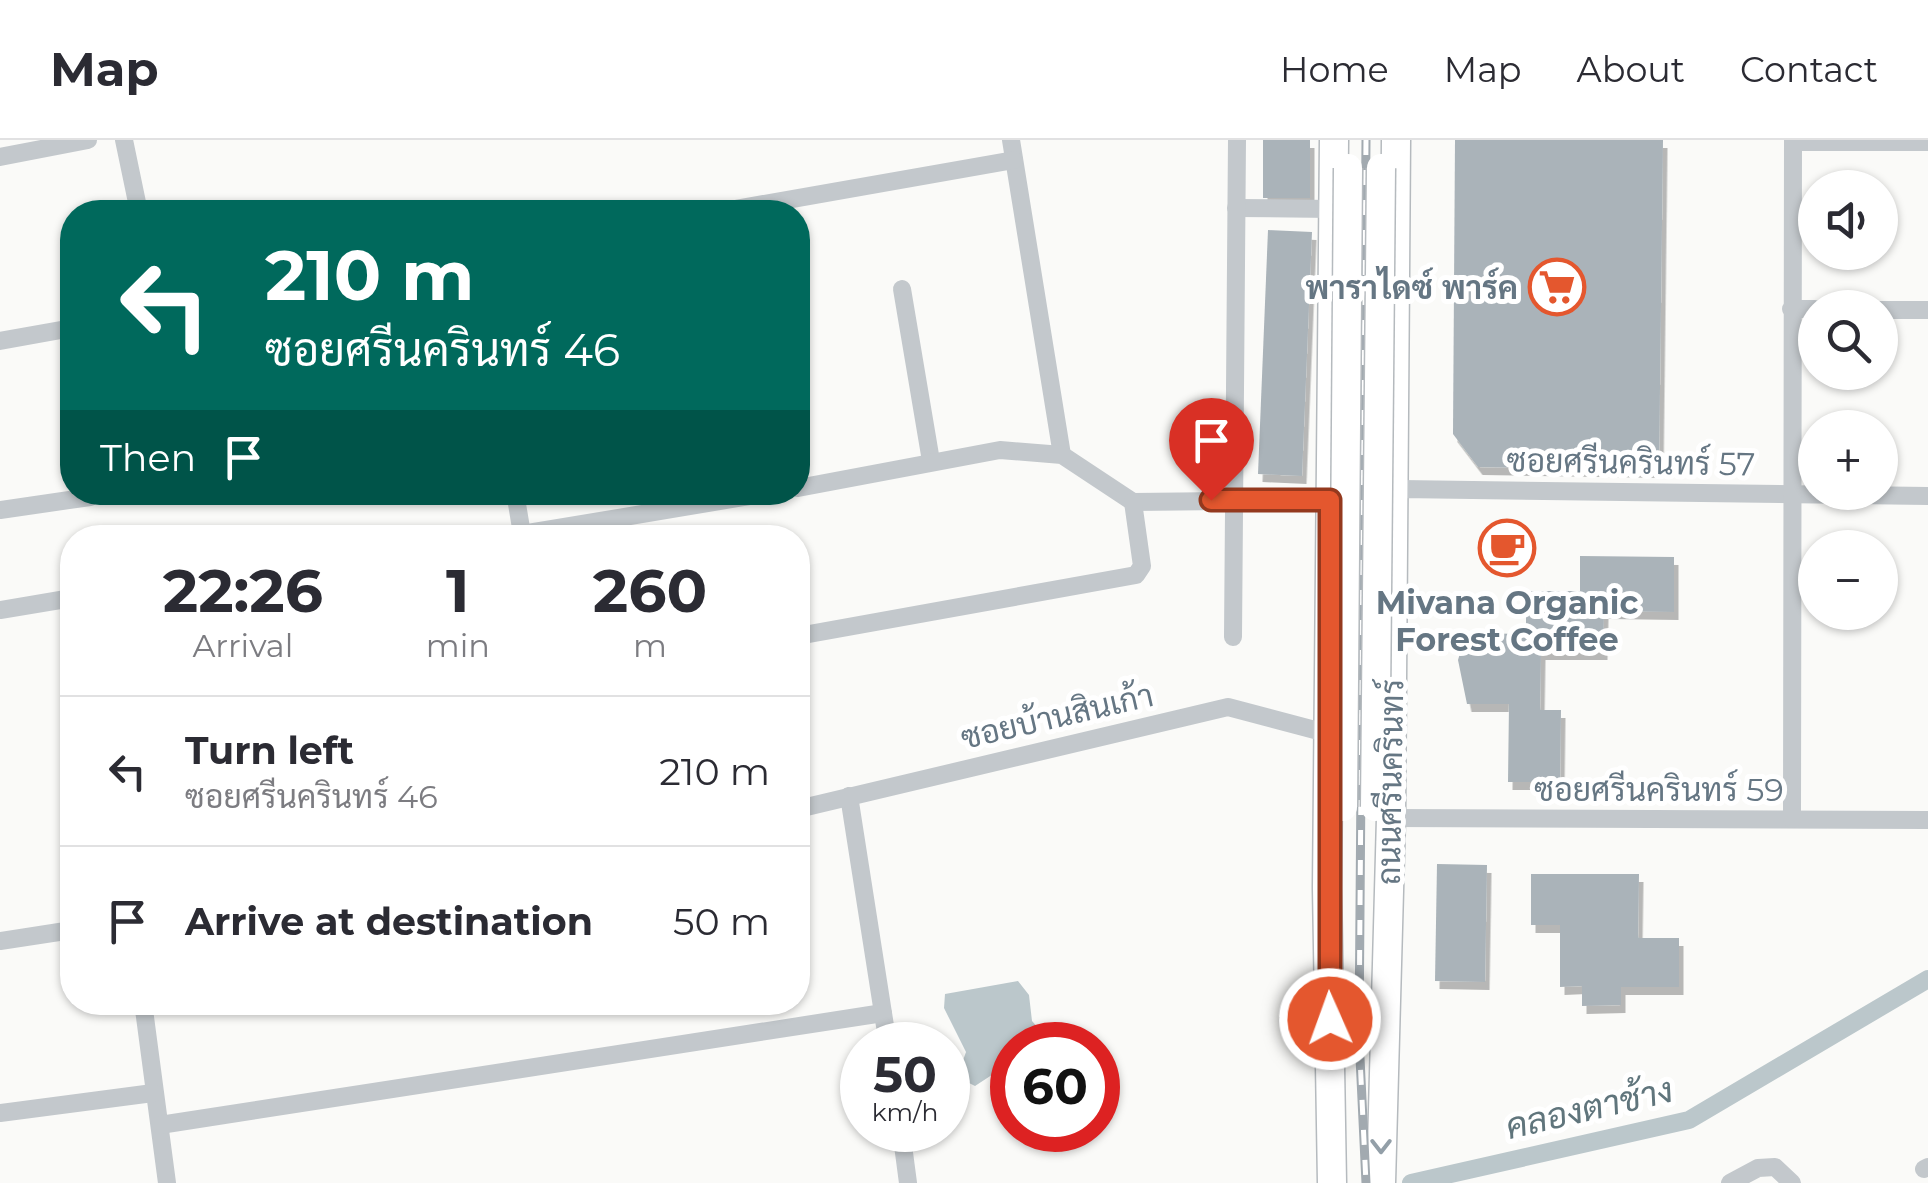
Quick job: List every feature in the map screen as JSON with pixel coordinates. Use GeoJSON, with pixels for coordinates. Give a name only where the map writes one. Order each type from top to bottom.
{"type":"FeatureCollection","features":[{"type":"Feature","properties":{"kind":"main road","name":"ถนนศรีนครินทร์"},"geometry":{"type":"LineString","coordinates":[[1332,1183],[1328,940],[1334,140]]}},
{"type":"Feature","properties":{"kind":"main road","name":"ถนนศรีนครินทร์"},"geometry":{"type":"LineString","coordinates":[[1382,813],[1391,718],[1396,140]]}},
{"type":"Feature","properties":{"kind":"main road"},"geometry":{"type":"LineString","coordinates":[[1333,1108],[1342,807],[1348,154]]}},
{"type":"Feature","properties":{"kind":"main road"},"geometry":{"type":"LineString","coordinates":[[1381,154],[1382,813],[1374,993],[1381,1183]]}},
{"type":"Feature","properties":{"kind":"main road"},"geometry":{"type":"LineString","coordinates":[[1333,268],[1349,299],[1364,305],[1382,296],[1395,271]]}},
{"type":"Feature","properties":{"kind":"main road"},"geometry":{"type":"LineString","coordinates":[[1330,726],[1346,690],[1364,686],[1375,691],[1391,718]]}},
{"type":"Feature","properties":{"kind":"street"},"geometry":{"type":"LineString","coordinates":[[0,157],[88,140]]}},
{"type":"Feature","properties":{"kind":"street"},"geometry":{"type":"LineString","coordinates":[[124,140],[136,200]]}},
{"type":"Feature","properties":{"kind":"street"},"geometry":{"type":"LineString","coordinates":[[1012,140],[1062,455]]}},
{"type":"Feature","properties":{"kind":"street"},"geometry":{"type":"LineString","coordinates":[[1234,637],[1237,140]]}},
{"type":"Feature","properties":{"kind":"street"},"geometry":{"type":"LineString","coordinates":[[1792,819],[1792,141],[1928,142]]}},
{"type":"Feature","properties":{"kind":"street"},"geometry":{"type":"LineString","coordinates":[[786,200],[1014,160]]}},
{"type":"Feature","properties":{"kind":"street"},"geometry":{"type":"LineString","coordinates":[[1236,208],[1334,209]]}},
{"type":"Feature","properties":{"kind":"street"},"geometry":{"type":"LineString","coordinates":[[902,288],[931,461]]}},
{"type":"Feature","properties":{"kind":"street"},"geometry":{"type":"LineString","coordinates":[[1791,309],[1798,309]]}},
{"type":"Feature","properties":{"kind":"street"},"geometry":{"type":"LineString","coordinates":[[1898,310],[1928,310]]}},
{"type":"Feature","properties":{"kind":"street"},"geometry":{"type":"LineString","coordinates":[[0,341],[60,330]]}},
{"type":"Feature","properties":{"kind":"street"},"geometry":{"type":"LineString","coordinates":[[810,486],[1000,450],[1062,455],[1139,501],[1142,566],[1136,575],[810,634]]}},
{"type":"Feature","properties":{"kind":"street","name":"ซอยศรีนครินทร์ 57"},"geometry":{"type":"LineString","coordinates":[[1139,501],[1330,500],[1393,489],[1928,496]]}},
{"type":"Feature","properties":{"kind":"street"},"geometry":{"type":"LineString","coordinates":[[0,510],[60,501]]}},
{"type":"Feature","properties":{"kind":"street"},"geometry":{"type":"LineString","coordinates":[[557,525],[636,505]]}},
{"type":"Feature","properties":{"kind":"street"},"geometry":{"type":"LineString","coordinates":[[0,610],[60,600]]}},
{"type":"Feature","properties":{"kind":"street","name":"ซอยบ้านสินเก้า"},"geometry":{"type":"LineString","coordinates":[[810,806],[1228,706],[1330,726]]}},
{"type":"Feature","properties":{"kind":"street"},"geometry":{"type":"LineString","coordinates":[[850,796],[885,1022]]}},
{"type":"Feature","properties":{"kind":"street","name":"ซอยศรีนครินทร์ 59"},"geometry":{"type":"LineString","coordinates":[[1382,813],[1928,820]]}},
{"type":"Feature","properties":{"kind":"street"},"geometry":{"type":"LineString","coordinates":[[0,941],[60,932]]}},
{"type":"Feature","properties":{"kind":"street"},"geometry":{"type":"LineString","coordinates":[[160,1125],[884,1012]]}},
{"type":"Feature","properties":{"kind":"street"},"geometry":{"type":"LineString","coordinates":[[145,1015],[167,1183]]}},
{"type":"Feature","properties":{"kind":"street"},"geometry":{"type":"LineString","coordinates":[[0,1114],[153,1093]]}},
{"type":"Feature","properties":{"kind":"street"},"geometry":{"type":"LineString","coordinates":[[903,1152],[908,1183]]}},
{"type":"Feature","properties":{"kind":"street"},"geometry":{"type":"LineString","coordinates":[[1730,1183],[1758,1168],[1775,1167],[1792,1183]]}},
{"type":"Feature","properties":{"kind":"shaded area"},"geometry":{"type":"Polygon","coordinates":[[[1018,981],[1029,995],[1033,1022],[990,1022],[990,1076],[975,1086],[970,1084],[970,1022],[951,1022],[944,1008],[945,994],[1018,981]]]}},
{"type":"Feature","properties":{"kind":"building"},"geometry":{"type":"Polygon","coordinates":[[[1263,140],[1310,140],[1310,198],[1263,198],[1263,140]]]}},
{"type":"Feature","properties":{"kind":"building","name":"พาราไดซ์ พาร์ค"},"geometry":{"type":"Polygon","coordinates":[[[1455,140],[1663,140],[1659,470],[1478,467],[1453,434],[1455,140]]]}},
{"type":"Feature","properties":{"kind":"building"},"geometry":{"type":"Polygon","coordinates":[[[1268,230],[1312,232],[1302,476],[1258,474],[1268,230]]]}},
{"type":"Feature","properties":{"kind":"building"},"geometry":{"type":"Polygon","coordinates":[[[1580,556],[1674,557],[1674,612],[1604,611],[1603,652],[1541,652],[1540,710],[1561,710],[1560,782],[1508,782],[1509,704],[1467,704],[1458,660],[1466,633],[1526,634],[1526,591],[1580,591],[1580,556]]]}},
{"type":"Feature","properties":{"kind":"building"},"geometry":{"type":"Polygon","coordinates":[[[1437,864],[1487,865],[1485,982],[1435,981],[1437,864]]]}},
{"type":"Feature","properties":{"kind":"building"},"geometry":{"type":"Polygon","coordinates":[[[1531,874],[1639,874],[1638,938],[1679,938],[1679,987],[1621,987],[1621,1005],[1582,1006],[1582,986],[1560,987],[1560,925],[1531,925],[1531,874]]]}},
{"type":"Feature","properties":{"kind":"waterway","name":"คลองตาช้าง"},"geometry":{"type":"LineString","coordinates":[[1411,1183],[1689,1120],[1928,979]]}},
{"type":"Feature","properties":{"kind":"railway"},"geometry":{"type":"LineString","coordinates":[[1366,140],[1359,1037],[1366,1183]]}},
{"type":"Feature","properties":{"kind":"place","name":"พาราไดซ์ พาร์ค"},"geometry":{"type":"Point","coordinates":[1557,287]}},
{"type":"Feature","properties":{"kind":"place","name":"Mivana Organic Forest Coffee"},"geometry":{"type":"Point","coordinates":[1507,548]}},
{"type":"Feature","properties":{"kind":"route"},"geometry":{"type":"LineString","coordinates":[[1211,500],[1330,500],[1330,1019]]}}]}
